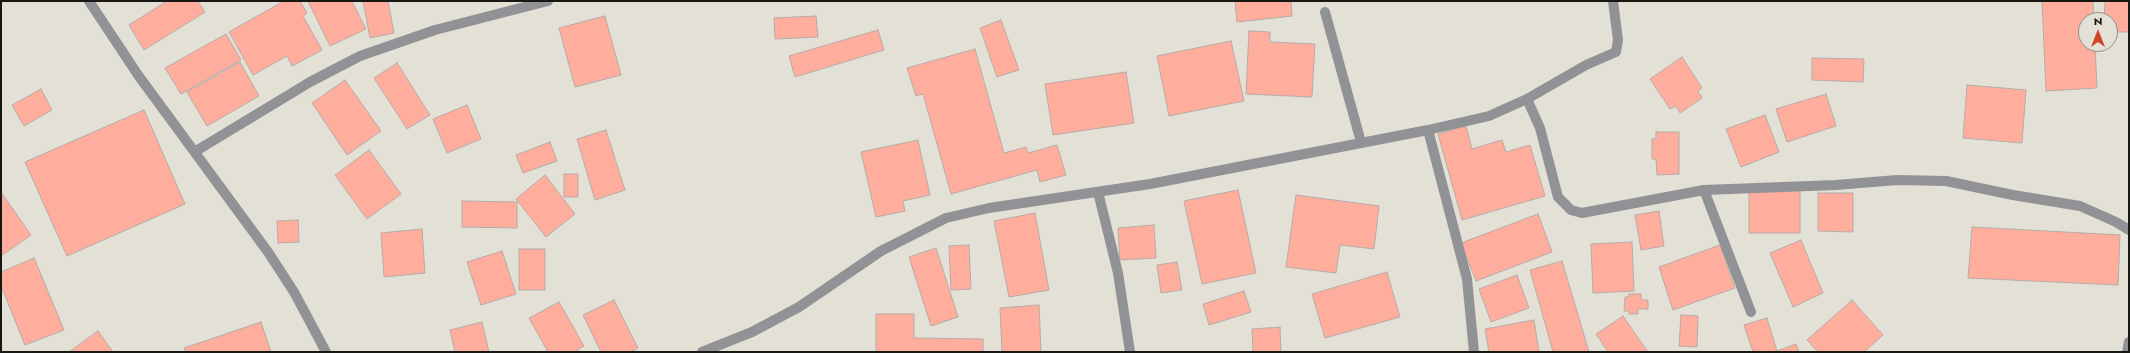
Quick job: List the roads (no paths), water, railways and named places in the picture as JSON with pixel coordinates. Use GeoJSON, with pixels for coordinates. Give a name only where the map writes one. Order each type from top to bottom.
{"type":"FeatureCollection","features":[{"type":"Feature","properties":{"kind":"street"},"geometry":{"type":"LineString","coordinates":[[89,1],[138,75],[196,151],[268,252],[294,292],[326,352]]}},
{"type":"Feature","properties":{"kind":"street"},"geometry":{"type":"LineString","coordinates":[[196,151],[310,82],[360,56],[435,30],[546,1]]}},
{"type":"Feature","properties":{"kind":"street"},"geometry":{"type":"LineString","coordinates":[[702,352],[752,332],[785,314],[881,251],[946,218],[989,208],[1150,184],[1428,130],[1489,116],[1527,100],[1586,65],[1616,52],[1618,40],[1613,1]]}},
{"type":"Feature","properties":{"kind":"street"},"geometry":{"type":"LineString","coordinates":[[1325,12],[1360,142]]}},
{"type":"Feature","properties":{"kind":"street"},"geometry":{"type":"LineString","coordinates":[[1527,100],[1540,128],[1558,198],[1570,210],[1582,213],[1704,190],[1836,185],[1897,180],[1946,181],[2013,195],[2080,206],[2116,222],[2129,230]]}},
{"type":"Feature","properties":{"kind":"street"},"geometry":{"type":"LineString","coordinates":[[1428,130],[1467,279],[1474,352]]}},
{"type":"Feature","properties":{"kind":"street"},"geometry":{"type":"LineString","coordinates":[[1704,190],[1751,312]]}},
{"type":"Feature","properties":{"kind":"street"},"geometry":{"type":"LineString","coordinates":[[1098,192],[1118,273],[1130,352]]}},
{"type":"Feature","properties":{"kind":"street"},"geometry":{"type":"LineString","coordinates":[[2127,352],[2129,342]]}}]}
